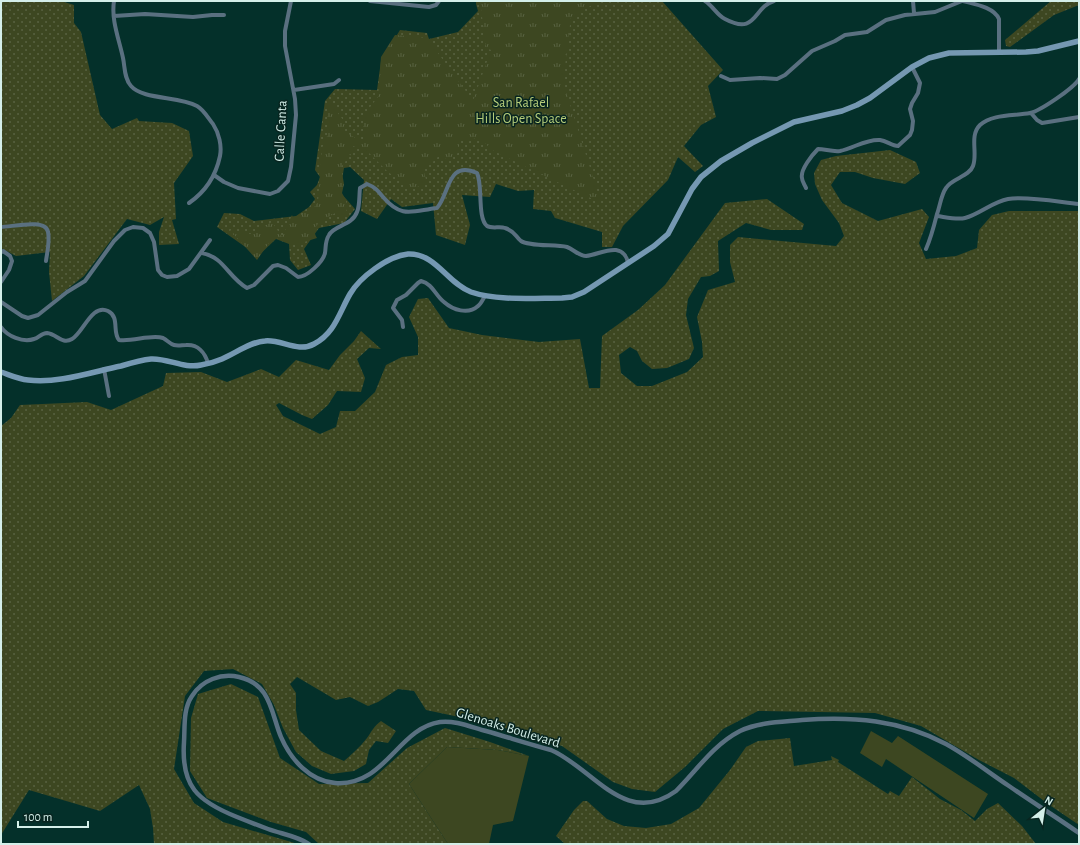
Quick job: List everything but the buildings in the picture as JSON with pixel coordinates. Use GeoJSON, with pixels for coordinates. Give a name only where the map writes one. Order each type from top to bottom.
{"type":"FeatureCollection","features":[{"type":"Feature","properties":{"kind":"main road"},"geometry":{"type":"LineString","coordinates":[[1,372],[27,380],[56,380],[153,359],[196,366],[221,359],[256,342],[264,340],[272,340],[296,347],[313,345],[331,331],[350,293],[357,284],[386,261],[408,254],[431,260],[463,288],[485,296],[572,297],[584,292],[654,246],[668,234],[692,188],[701,177],[721,161],[752,143],[794,122],[842,111],[856,106],[870,98],[912,67],[929,58],[949,53],[1038,51],[1079,42]]}},
{"type":"Feature","properties":{"kind":"street"},"geometry":{"type":"LineString","coordinates":[[114,1],[114,16],[124,58],[126,78],[130,85],[135,90],[143,94],[187,102],[198,107],[215,128],[221,150],[218,164],[214,175],[198,197],[189,203]]}},
{"type":"Feature","properties":{"kind":"street","name":"Calle Canta"},"geometry":{"type":"LineString","coordinates":[[214,175],[224,182],[238,188],[270,194],[278,191],[288,181],[296,115],[294,90],[284,46],[285,31],[291,1]]}},
{"type":"Feature","properties":{"kind":"street"},"geometry":{"type":"LineString","coordinates":[[370,1],[429,7],[436,5],[439,1]]}},
{"type":"Feature","properties":{"kind":"street"},"geometry":{"type":"LineString","coordinates":[[705,1],[710,4],[723,18],[733,23],[741,24],[755,19],[766,4],[774,1]]}},
{"type":"Feature","properties":{"kind":"street"},"geometry":{"type":"LineString","coordinates":[[913,1],[914,13]]}},
{"type":"Feature","properties":{"kind":"street"},"geometry":{"type":"LineString","coordinates":[[721,76],[730,80],[760,78],[777,79],[785,75],[812,51],[845,35],[867,32],[886,20],[914,13],[935,12],[964,1],[986,8],[998,15],[1000,19],[999,52]]}},
{"type":"Feature","properties":{"kind":"street"},"geometry":{"type":"LineString","coordinates":[[114,16],[145,14],[193,17],[224,15]]}},
{"type":"Feature","properties":{"kind":"street"},"geometry":{"type":"LineString","coordinates":[[806,188],[802,179],[802,172],[818,149],[841,151],[863,142],[873,140],[881,140],[894,146],[898,146],[910,135],[913,121],[910,109],[918,93],[920,83],[912,67]]}},
{"type":"Feature","properties":{"kind":"street"},"geometry":{"type":"LineString","coordinates":[[926,249],[946,188],[957,178],[970,172],[975,157],[974,141],[979,126],[984,122],[996,118],[1031,113],[1068,90],[1077,83],[1079,79]]}},
{"type":"Feature","properties":{"kind":"street"},"geometry":{"type":"LineString","coordinates":[[294,90],[334,84],[339,80]]}},
{"type":"Feature","properties":{"kind":"street"},"geometry":{"type":"LineString","coordinates":[[1031,113],[1037,120],[1042,122],[1079,117]]}},
{"type":"Feature","properties":{"kind":"street"},"geometry":{"type":"LineString","coordinates":[[202,253],[214,256],[239,284],[247,288],[254,285],[273,266],[278,265],[286,268],[298,277],[304,277],[318,264],[324,255],[325,243],[329,234],[346,225],[358,212],[358,197],[360,188],[367,184],[374,186],[397,210],[408,212],[437,208],[441,202],[448,182],[454,174],[461,170],[470,170],[477,173],[480,179],[480,203],[484,221],[487,226],[500,226],[507,228],[515,233],[522,242],[567,247],[576,253],[585,256],[616,250],[621,252],[627,258],[628,262]]}},
{"type":"Feature","properties":{"kind":"street"},"geometry":{"type":"LineString","coordinates":[[937,216],[963,218],[978,213],[998,202],[1008,199],[1079,204]]}},
{"type":"Feature","properties":{"kind":"street"},"geometry":{"type":"LineString","coordinates":[[1,227],[38,224],[44,226],[48,232],[46,261]]}},
{"type":"Feature","properties":{"kind":"street"},"geometry":{"type":"LineString","coordinates":[[1,302],[22,316],[28,318],[38,315],[67,292],[85,281],[114,241],[125,230],[133,227],[143,228],[150,233],[154,242],[158,270],[162,275],[167,277],[177,276],[189,269],[210,240]]}},
{"type":"Feature","properties":{"kind":"street"},"geometry":{"type":"LineString","coordinates":[[1,252],[3,251],[10,256],[12,261],[9,270],[1,282]]}},
{"type":"Feature","properties":{"kind":"street"},"geometry":{"type":"LineString","coordinates":[[403,327],[402,320],[393,308],[394,304],[421,281],[430,286],[443,302],[460,310],[466,311],[478,306],[485,296]]}},
{"type":"Feature","properties":{"kind":"street"},"geometry":{"type":"LineString","coordinates":[[1,327],[8,334],[22,340],[33,340],[44,333],[49,333],[65,341],[71,340],[77,336],[92,314],[99,310],[105,310],[109,311],[115,319],[117,338],[119,340],[163,338],[174,345],[193,345],[205,354],[208,363]]}},
{"type":"Feature","properties":{"kind":"street"},"geometry":{"type":"LineString","coordinates":[[104,369],[109,396]]}},
{"type":"Feature","properties":{"kind":"street","name":"Glenoaks Boulevard"},"geometry":{"type":"LineString","coordinates":[[309,844],[301,839],[268,829],[215,808],[200,797],[193,789],[185,772],[184,761],[187,706],[195,690],[208,680],[225,676],[233,676],[242,678],[259,688],[267,697],[281,737],[292,757],[305,771],[315,778],[326,782],[346,782],[365,776],[383,765],[412,734],[429,724],[448,721],[551,750],[564,757],[618,796],[638,802],[650,802],[668,797],[676,791],[718,745],[739,731],[749,727],[763,724],[825,718],[863,719],[885,723],[913,731],[945,744],[970,759],[1079,834]]}},
{"type":"Feature","properties":{"kind":"green space"},"geometry":{"type":"Polygon","coordinates":[[[1,1],[61,1],[74,5],[74,23],[81,32],[100,115],[112,129],[137,118],[139,121],[172,123],[189,131],[193,156],[174,183],[176,219],[172,220],[179,244],[159,245],[159,232],[164,217],[150,225],[127,219],[84,276],[52,301],[49,272],[50,252],[16,256],[1,248],[1,1]]]}},
{"type":"Feature","properties":{"kind":"green space"},"geometry":{"type":"Polygon","coordinates":[[[476,1],[662,1],[723,70],[708,86],[716,117],[701,125],[684,146],[703,166],[695,172],[678,157],[668,180],[623,226],[612,247],[602,247],[602,232],[555,218],[551,211],[533,209],[534,190],[518,191],[496,184],[490,197],[462,195],[470,225],[465,245],[436,235],[433,203],[402,207],[391,199],[377,219],[361,211],[364,180],[350,167],[344,168],[340,192],[355,209],[344,223],[319,228],[304,249],[311,265],[298,270],[290,260],[289,244],[276,239],[258,256],[217,227],[224,213],[240,214],[254,221],[296,216],[309,207],[315,199],[310,192],[317,185],[320,177],[315,170],[325,101],[335,89],[377,90],[381,61],[400,30],[427,33],[429,39],[458,32],[478,11],[476,1]]]}},
{"type":"Feature","properties":{"kind":"green space","name":"San Rafael Hills Open Space"},"geometry":{"type":"Polygon","coordinates":[[[480,1],[599,1],[571,17],[563,82],[601,203],[498,153],[481,139],[477,138],[468,142],[459,138],[459,152],[448,161],[440,154],[433,162],[423,167],[427,184],[417,187],[407,187],[387,171],[368,152],[353,146],[352,153],[341,167],[344,184],[342,193],[347,206],[346,212],[341,217],[337,212],[320,222],[315,229],[317,238],[301,243],[289,243],[273,237],[257,260],[230,230],[250,234],[272,222],[282,237],[292,215],[293,218],[304,214],[302,212],[312,210],[318,202],[322,148],[328,134],[327,105],[332,105],[346,124],[343,130],[363,143],[363,116],[378,97],[381,57],[395,35],[427,38],[473,101],[491,50],[486,48],[480,1]]]}},
{"type":"Feature","properties":{"kind":"green space"},"geometry":{"type":"Polygon","coordinates":[[[1051,1],[1079,1],[1079,5],[1054,15],[1010,47],[1006,46],[1005,40],[1051,1]]]}},
{"type":"Feature","properties":{"kind":"green space"},"geometry":{"type":"Polygon","coordinates":[[[890,150],[916,162],[920,173],[905,184],[873,178],[855,172],[840,172],[831,185],[842,203],[878,221],[922,209],[929,217],[919,243],[926,259],[956,256],[977,248],[979,230],[992,215],[1009,211],[1079,211],[1079,825],[1014,778],[979,760],[921,726],[875,713],[758,711],[723,729],[685,767],[655,792],[632,789],[613,782],[562,746],[531,738],[497,725],[426,710],[414,691],[398,689],[378,702],[368,706],[350,697],[336,700],[297,677],[290,684],[296,693],[296,710],[299,730],[321,751],[344,761],[362,744],[381,721],[396,731],[388,743],[376,741],[369,750],[366,764],[354,771],[331,774],[312,766],[296,752],[283,728],[274,705],[262,684],[233,669],[204,671],[185,696],[174,769],[194,803],[223,822],[298,844],[154,844],[150,809],[139,785],[100,811],[29,790],[1,835],[1,426],[11,418],[20,405],[87,402],[111,410],[163,386],[166,373],[201,372],[227,382],[261,369],[279,377],[296,360],[329,370],[361,331],[381,349],[369,348],[357,359],[365,378],[361,392],[337,391],[328,405],[312,419],[279,403],[276,405],[283,416],[320,434],[336,427],[340,411],[355,411],[375,392],[386,365],[402,357],[418,355],[418,337],[409,317],[418,299],[428,298],[449,328],[482,335],[539,342],[580,339],[589,388],[600,388],[602,336],[638,310],[665,285],[725,203],[767,199],[804,224],[802,230],[771,230],[746,223],[718,241],[719,271],[710,276],[701,277],[688,299],[686,315],[694,348],[689,359],[667,368],[652,369],[642,361],[637,351],[630,347],[619,355],[621,373],[637,386],[652,386],[687,372],[703,357],[702,342],[697,317],[708,290],[735,282],[730,262],[730,245],[738,237],[836,246],[844,236],[839,223],[822,200],[815,184],[814,173],[821,160],[836,156],[890,150]]]}},
{"type":"Feature","properties":{"kind":"green space"},"geometry":{"type":"Polygon","coordinates":[[[231,684],[258,697],[280,758],[319,784],[368,783],[407,748],[445,728],[529,756],[498,750],[447,747],[409,784],[448,844],[319,844],[306,832],[271,822],[207,798],[190,771],[191,718],[198,694],[231,684]]]}},
{"type":"Feature","properties":{"kind":"green space"},"geometry":{"type":"Polygon","coordinates":[[[871,731],[892,743],[898,736],[988,794],[974,818],[886,759],[882,767],[860,753],[871,731]]]}},
{"type":"Feature","properties":{"kind":"green space"},"geometry":{"type":"Polygon","coordinates":[[[790,738],[794,766],[832,760],[831,756],[888,794],[890,791],[899,796],[912,777],[940,799],[961,810],[975,821],[987,809],[998,803],[1022,826],[1036,844],[565,844],[556,836],[574,810],[583,801],[587,801],[607,819],[624,826],[646,828],[671,824],[699,808],[730,770],[746,747],[758,741],[790,738]]]}},
{"type":"Feature","properties":{"kind":"green space"},"geometry":{"type":"Polygon","coordinates":[[[447,747],[498,750],[529,756],[513,821],[493,825],[489,844],[448,844],[409,784],[447,747]]]}}]}
